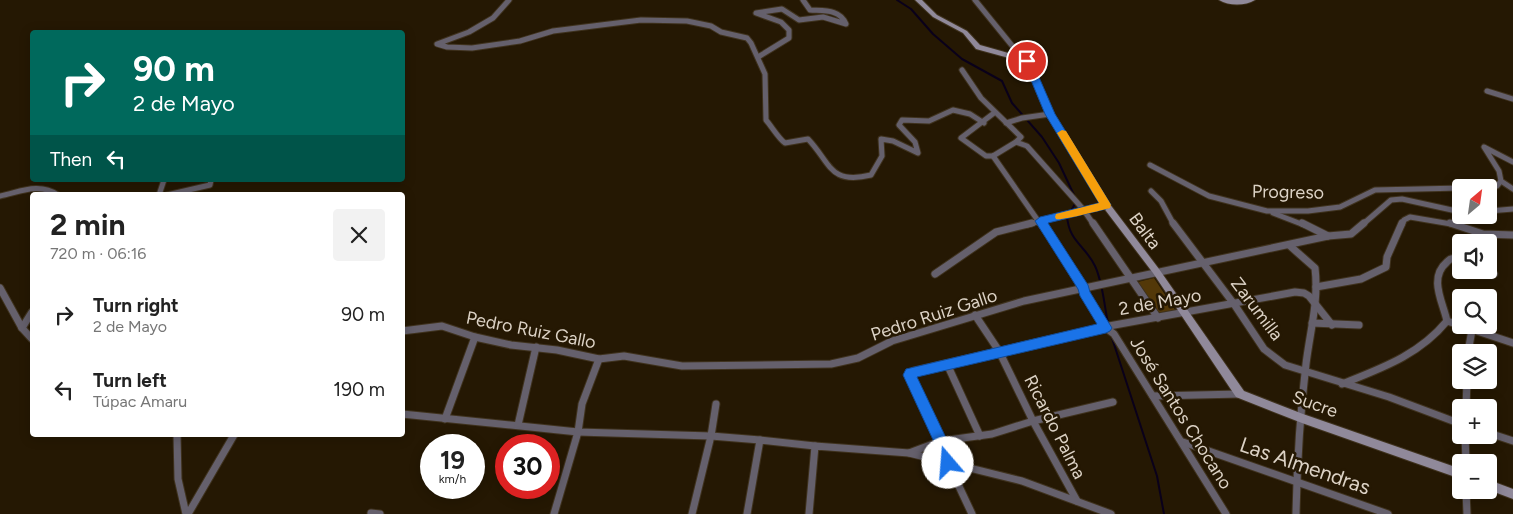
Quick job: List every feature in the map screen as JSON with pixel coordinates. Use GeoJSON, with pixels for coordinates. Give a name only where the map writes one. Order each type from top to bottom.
{"type":"FeatureCollection","features":[{"type":"Feature","properties":{"kind":"street"},"geometry":{"type":"LineString","coordinates":[[509,0],[493,18],[469,32],[437,44],[447,47],[472,48],[520,41],[553,31],[642,20],[670,20],[711,26],[721,32],[747,38],[765,74],[766,120],[777,132],[782,142],[808,139],[819,150],[830,170],[836,175],[865,177],[871,175],[883,156],[881,139],[896,141],[910,151],[918,153],[916,142],[899,126],[902,120],[929,121],[953,110],[970,114],[984,123]]}},
{"type":"Feature","properties":{"kind":"street"},"geometry":{"type":"LineString","coordinates":[[758,57],[789,38],[789,30],[781,22],[756,13],[782,9],[799,20],[823,17],[846,24],[845,20],[838,14],[810,10],[803,0]]}},
{"type":"Feature","properties":{"kind":"street"},"geometry":{"type":"LineString","coordinates":[[918,0],[935,16],[965,32],[978,46],[1022,58]]}},
{"type":"Feature","properties":{"kind":"street"},"geometry":{"type":"LineString","coordinates":[[975,0],[1022,58]]}},
{"type":"Feature","properties":{"kind":"street"},"geometry":{"type":"LineString","coordinates":[[1222,0],[1242,3],[1252,0]]}},
{"type":"Feature","properties":{"kind":"street","name":"Balta"},"geometry":{"type":"LineString","coordinates":[[1022,58],[1027,61],[1050,114],[1106,205],[1156,271],[1182,313],[1240,394]]}},
{"type":"Feature","properties":{"kind":"street"},"geometry":{"type":"LineString","coordinates":[[962,70],[979,96],[994,113],[1021,137],[993,156],[986,156],[961,138],[984,123],[994,113]]}},
{"type":"Feature","properties":{"kind":"street"},"geometry":{"type":"LineString","coordinates":[[1487,91],[1513,99]]}},
{"type":"Feature","properties":{"kind":"street"},"geometry":{"type":"LineString","coordinates":[[1006,123],[1035,115],[1050,114]]}},
{"type":"Feature","properties":{"kind":"street"},"geometry":{"type":"LineString","coordinates":[[1016,142],[1027,146],[1083,209],[1158,318]]}},
{"type":"Feature","properties":{"kind":"street"},"geometry":{"type":"LineString","coordinates":[[1513,162],[1484,148],[1498,167],[1501,181],[1513,189]]}},
{"type":"Feature","properties":{"kind":"street","name":"José Santos Chocano"},"geometry":{"type":"LineString","coordinates":[[993,156],[1040,221],[1084,288],[1084,293],[1108,329],[1114,334],[1183,442],[1226,514]]}},
{"type":"Feature","properties":{"kind":"street","name":"Progreso"},"geometry":{"type":"LineString","coordinates":[[1150,165],[1209,196],[1267,211],[1308,211],[1340,207],[1375,190],[1452,188]]}},
{"type":"Feature","properties":{"kind":"street"},"geometry":{"type":"LineString","coordinates":[[1498,185],[1501,181]]}},
{"type":"Feature","properties":{"kind":"street"},"geometry":{"type":"LineString","coordinates":[[181,192],[210,186],[210,182]]}},
{"type":"Feature","properties":{"kind":"street"},"geometry":{"type":"LineString","coordinates":[[0,203],[3,196],[34,188],[53,190],[55,192]]}},
{"type":"Feature","properties":{"kind":"street","name":"Zarumilla"},"geometry":{"type":"LineString","coordinates":[[1152,191],[1161,202],[1174,225],[1234,304],[1264,349],[1285,365],[1389,398],[1452,421]]}},
{"type":"Feature","properties":{"kind":"street","name":"Pedro Ruiz Gallo"},"geometry":{"type":"LineString","coordinates":[[405,331],[442,326],[475,337],[511,345],[557,350],[598,359],[624,356],[666,364],[702,367],[831,364],[846,362],[892,341],[1024,302],[1130,276],[1204,263],[1328,236],[1351,234],[1391,200],[1402,199],[1452,210]]}},
{"type":"Feature","properties":{"kind":"street"},"geometry":{"type":"LineString","coordinates":[[935,274],[996,232],[1071,214],[1083,209],[1106,205]]}},
{"type":"Feature","properties":{"kind":"street"},"geometry":{"type":"LineString","coordinates":[[1498,210],[1513,209]]}},
{"type":"Feature","properties":{"kind":"street"},"geometry":{"type":"LineString","coordinates":[[1267,211],[1297,221],[1328,236]]}},
{"type":"Feature","properties":{"kind":"street"},"geometry":{"type":"LineString","coordinates":[[1316,287],[1359,279],[1379,272],[1386,267],[1388,257],[1404,220],[1410,217],[1455,224],[1483,234],[1513,235]]}},
{"type":"Feature","properties":{"kind":"street"},"geometry":{"type":"LineString","coordinates":[[1289,245],[1315,268],[1316,287],[1316,307],[1312,323],[1312,338],[1305,372],[1296,482],[1296,514]]}},
{"type":"Feature","properties":{"kind":"street"},"geometry":{"type":"LineString","coordinates":[[1342,384],[1406,358],[1437,335],[1447,321],[1445,307],[1436,286],[1437,275],[1452,258]]}},
{"type":"Feature","properties":{"kind":"street"},"geometry":{"type":"LineString","coordinates":[[0,288],[22,328],[30,337]]}},
{"type":"Feature","properties":{"kind":"street","name":"2 de Mayo"},"geometry":{"type":"LineString","coordinates":[[941,442],[910,375],[917,370],[1182,313],[1295,292],[1304,293],[1309,296],[1316,307],[1332,324]]}},
{"type":"Feature","properties":{"kind":"street"},"geometry":{"type":"LineString","coordinates":[[22,328],[30,315]]}},
{"type":"Feature","properties":{"kind":"street","name":"Ricardo Palma"},"geometry":{"type":"LineString","coordinates":[[975,315],[999,351],[1033,421],[1077,501]]}},
{"type":"Feature","properties":{"kind":"street"},"geometry":{"type":"LineString","coordinates":[[1447,321],[1452,323]]}},
{"type":"Feature","properties":{"kind":"street"},"geometry":{"type":"LineString","coordinates":[[1312,323],[1358,325]]}},
{"type":"Feature","properties":{"kind":"street"},"geometry":{"type":"LineString","coordinates":[[1485,334],[1513,343]]}},
{"type":"Feature","properties":{"kind":"street"},"geometry":{"type":"LineString","coordinates":[[445,419],[475,337]]}},
{"type":"Feature","properties":{"kind":"street"},"geometry":{"type":"LineString","coordinates":[[518,425],[536,348]]}},
{"type":"Feature","properties":{"kind":"street"},"geometry":{"type":"LineString","coordinates":[[554,514],[578,432],[582,404],[598,359]]}},
{"type":"Feature","properties":{"kind":"street"},"geometry":{"type":"LineString","coordinates":[[946,364],[980,436]]}},
{"type":"Feature","properties":{"kind":"street","name":"Sucre"},"geometry":{"type":"LineString","coordinates":[[1153,396],[1240,394],[1452,471]]}},
{"type":"Feature","properties":{"kind":"street"},"geometry":{"type":"LineString","coordinates":[[909,453],[941,442],[980,436],[1113,402]]}},
{"type":"Feature","properties":{"kind":"street"},"geometry":{"type":"LineString","coordinates":[[692,514],[711,436],[716,404]]}},
{"type":"Feature","properties":{"kind":"street"},"geometry":{"type":"LineString","coordinates":[[405,414],[578,432],[711,436],[909,453],[1022,481],[1111,514]]}},
{"type":"Feature","properties":{"kind":"street"},"geometry":{"type":"LineString","coordinates":[[1497,436],[1513,441]]}},
{"type":"Feature","properties":{"kind":"street"},"geometry":{"type":"LineString","coordinates":[[177,437],[178,479],[187,514]]}},
{"type":"Feature","properties":{"kind":"street"},"geometry":{"type":"LineString","coordinates":[[187,514],[233,437]]}},
{"type":"Feature","properties":{"kind":"street"},"geometry":{"type":"LineString","coordinates":[[747,514],[760,440]]}},
{"type":"Feature","properties":{"kind":"street"},"geometry":{"type":"LineString","coordinates":[[941,442],[948,463],[972,514]]}},
{"type":"Feature","properties":{"kind":"street","name":"Las Almendras"},"geometry":{"type":"LineString","coordinates":[[1183,442],[1388,514]]}},
{"type":"Feature","properties":{"kind":"street"},"geometry":{"type":"LineString","coordinates":[[809,514],[815,446]]}},
{"type":"Feature","properties":{"kind":"street"},"geometry":{"type":"LineString","coordinates":[[1497,488],[1513,494]]}},
{"type":"Feature","properties":{"kind":"street"},"geometry":{"type":"LineString","coordinates":[[1466,499],[1467,514]]}},
{"type":"Feature","properties":{"kind":"shaded area"},"geometry":{"type":"Polygon","coordinates":[[[1154,278],[1175,310],[1159,313],[1138,282],[1154,278]]]}},
{"type":"Feature","properties":{"kind":"waterway"},"geometry":{"type":"LineString","coordinates":[[897,0],[911,9],[933,34],[962,59],[1002,81],[1012,103],[1042,137],[1059,163],[1074,195]]}},
{"type":"Feature","properties":{"kind":"waterway"},"geometry":{"type":"LineString","coordinates":[[1071,211],[1076,202]]}},
{"type":"Feature","properties":{"kind":"waterway"},"geometry":{"type":"LineString","coordinates":[[1067,216],[1068,225],[1074,238],[1091,259],[1098,273],[1108,323]]}},
{"type":"Feature","properties":{"kind":"waterway"},"geometry":{"type":"LineString","coordinates":[[1111,335],[1157,476],[1164,514]]}},
{"type":"Feature","properties":{"kind":"slow traffic"},"geometry":{"type":"LineString","coordinates":[[1060,217],[1083,209],[1106,205],[1062,133]]}},
{"type":"Feature","properties":{"kind":"route"},"geometry":{"type":"LineString","coordinates":[[948,463],[941,442],[910,375],[911,373],[999,351],[1106,328],[1084,293],[1084,288],[1040,221],[1071,214],[1083,209],[1106,205],[1050,114],[1027,61]]}}]}
